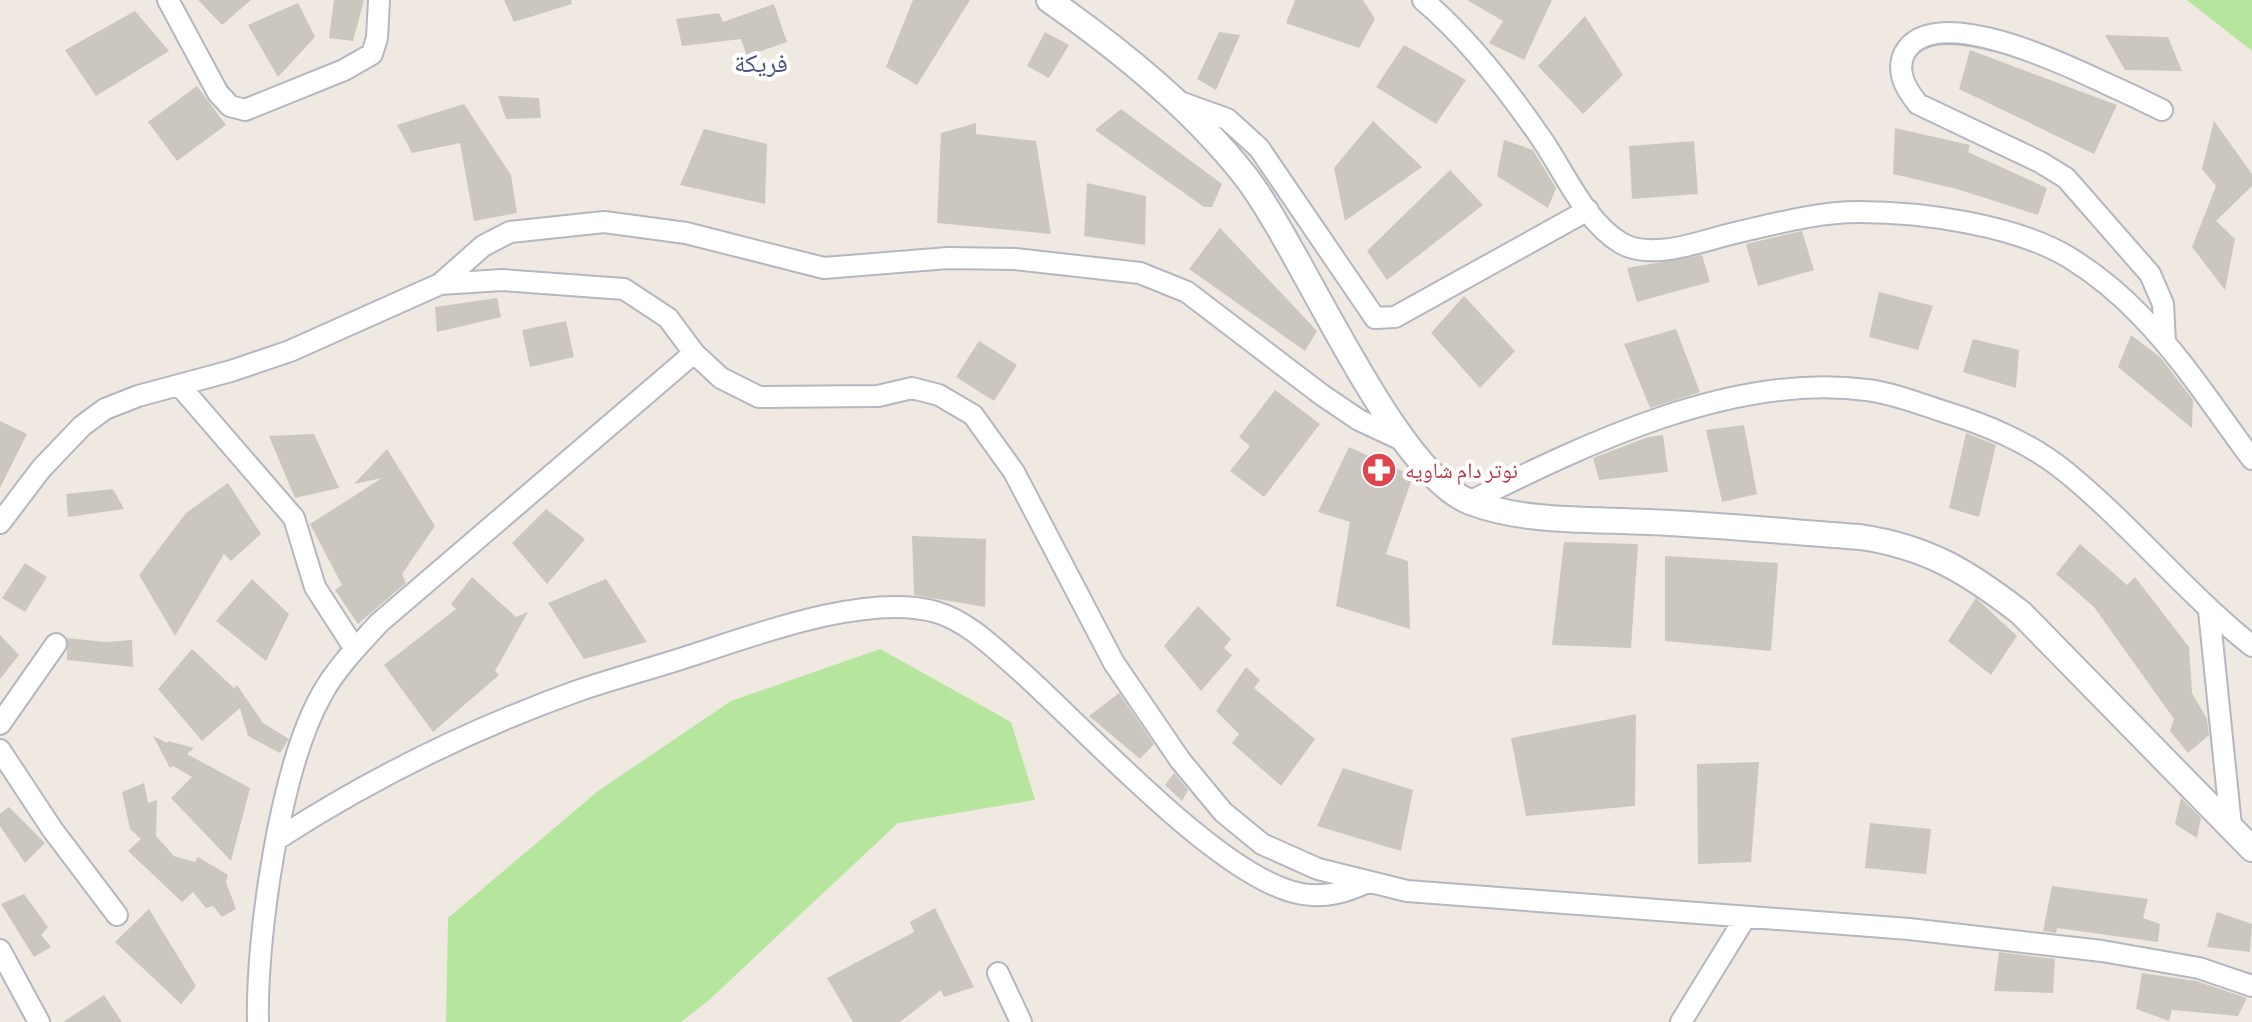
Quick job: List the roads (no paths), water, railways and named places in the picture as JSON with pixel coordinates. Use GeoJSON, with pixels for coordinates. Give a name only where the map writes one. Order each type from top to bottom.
{"type":"FeatureCollection","features":[{"type":"Feature","properties":{"kind":"street"},"geometry":{"type":"LineString","coordinates":[[168,0],[218,93],[230,106],[245,110],[344,70],[372,54],[377,38],[379,0]]}},
{"type":"Feature","properties":{"kind":"street"},"geometry":{"type":"LineString","coordinates":[[1049,0],[1173,99],[1247,178],[1402,440],[1447,490],[1469,502],[1555,517],[1860,537],[1899,543],[1933,554],[1979,581],[2021,613],[2252,849]]}},
{"type":"Feature","properties":{"kind":"street"},"geometry":{"type":"LineString","coordinates":[[1423,0],[1482,62],[1538,133],[1588,210],[1622,243],[1638,249],[1668,248],[1793,219],[1857,212],[1920,216],[1975,225],[2031,241],[2070,258],[2138,313],[2165,342],[2252,459]]}},
{"type":"Feature","properties":{"kind":"street"},"geometry":{"type":"LineString","coordinates":[[2162,110],[1990,34],[1939,29],[1916,40],[1905,53],[1901,69],[1905,88],[1918,104],[2040,162],[2066,178],[2150,274],[2163,304],[2165,342]]}},
{"type":"Feature","properties":{"kind":"street"},"geometry":{"type":"LineString","coordinates":[[1173,99],[1227,119],[1241,128],[1330,247],[1375,318],[1395,317],[1588,210]]}},
{"type":"Feature","properties":{"kind":"street"},"geometry":{"type":"LineString","coordinates":[[0,523],[41,469],[82,426],[105,409],[290,351],[440,284],[483,246],[510,232],[604,222],[686,233],[824,268],[948,258],[1015,259],[1140,273],[1187,292],[1322,395],[1359,420],[1402,440]]}},
{"type":"Feature","properties":{"kind":"street"},"geometry":{"type":"LineString","coordinates":[[440,284],[502,280],[624,289],[668,318],[694,353],[721,378],[759,397],[878,396],[912,388],[955,402],[973,415],[1014,472],[1114,663],[1180,760],[1223,812],[1262,844],[1318,869],[1407,891],[1909,929],[2102,951],[2199,968],[2252,986]]}},
{"type":"Feature","properties":{"kind":"street"},"geometry":{"type":"LineString","coordinates":[[258,1022],[258,990],[267,908],[279,838],[305,730],[321,694],[379,623],[694,353]]}},
{"type":"Feature","properties":{"kind":"street"},"geometry":{"type":"LineString","coordinates":[[180,386],[294,518],[315,587],[355,649]]}},
{"type":"Feature","properties":{"kind":"street"},"geometry":{"type":"LineString","coordinates":[[1469,502],[1568,453],[1624,431],[1733,398],[1811,388],[1867,390],[1982,423],[2019,440],[2066,472],[2209,611],[2252,646]]}},
{"type":"Feature","properties":{"kind":"street"},"geometry":{"type":"LineString","coordinates":[[279,838],[315,815],[450,745],[580,690],[813,619],[904,609],[935,612],[963,625],[993,647],[1161,801],[1254,876],[1279,888],[1315,895],[1346,892],[1368,882]]}},
{"type":"Feature","properties":{"kind":"street"},"geometry":{"type":"LineString","coordinates":[[2209,611],[2231,826]]}},
{"type":"Feature","properties":{"kind":"street"},"geometry":{"type":"LineString","coordinates":[[0,724],[56,644]]}},
{"type":"Feature","properties":{"kind":"street"},"geometry":{"type":"LineString","coordinates":[[0,750],[52,829],[117,915]]}},
{"type":"Feature","properties":{"kind":"street"},"geometry":{"type":"LineString","coordinates":[[1681,1022],[1745,918]]}},
{"type":"Feature","properties":{"kind":"street"},"geometry":{"type":"LineString","coordinates":[[0,950],[39,1022]]}},
{"type":"Feature","properties":{"kind":"street"},"geometry":{"type":"LineString","coordinates":[[998,973],[1021,1022]]}},
{"type":"Feature","properties":{"kind":"place","name":"نوتر دام شاويه"},"geometry":{"type":"Point","coordinates":[1379,470]}},
{"type":"Feature","properties":{"kind":"district","name":"فريكة"},"geometry":{"type":"Point","coordinates":[761,63]}}]}
